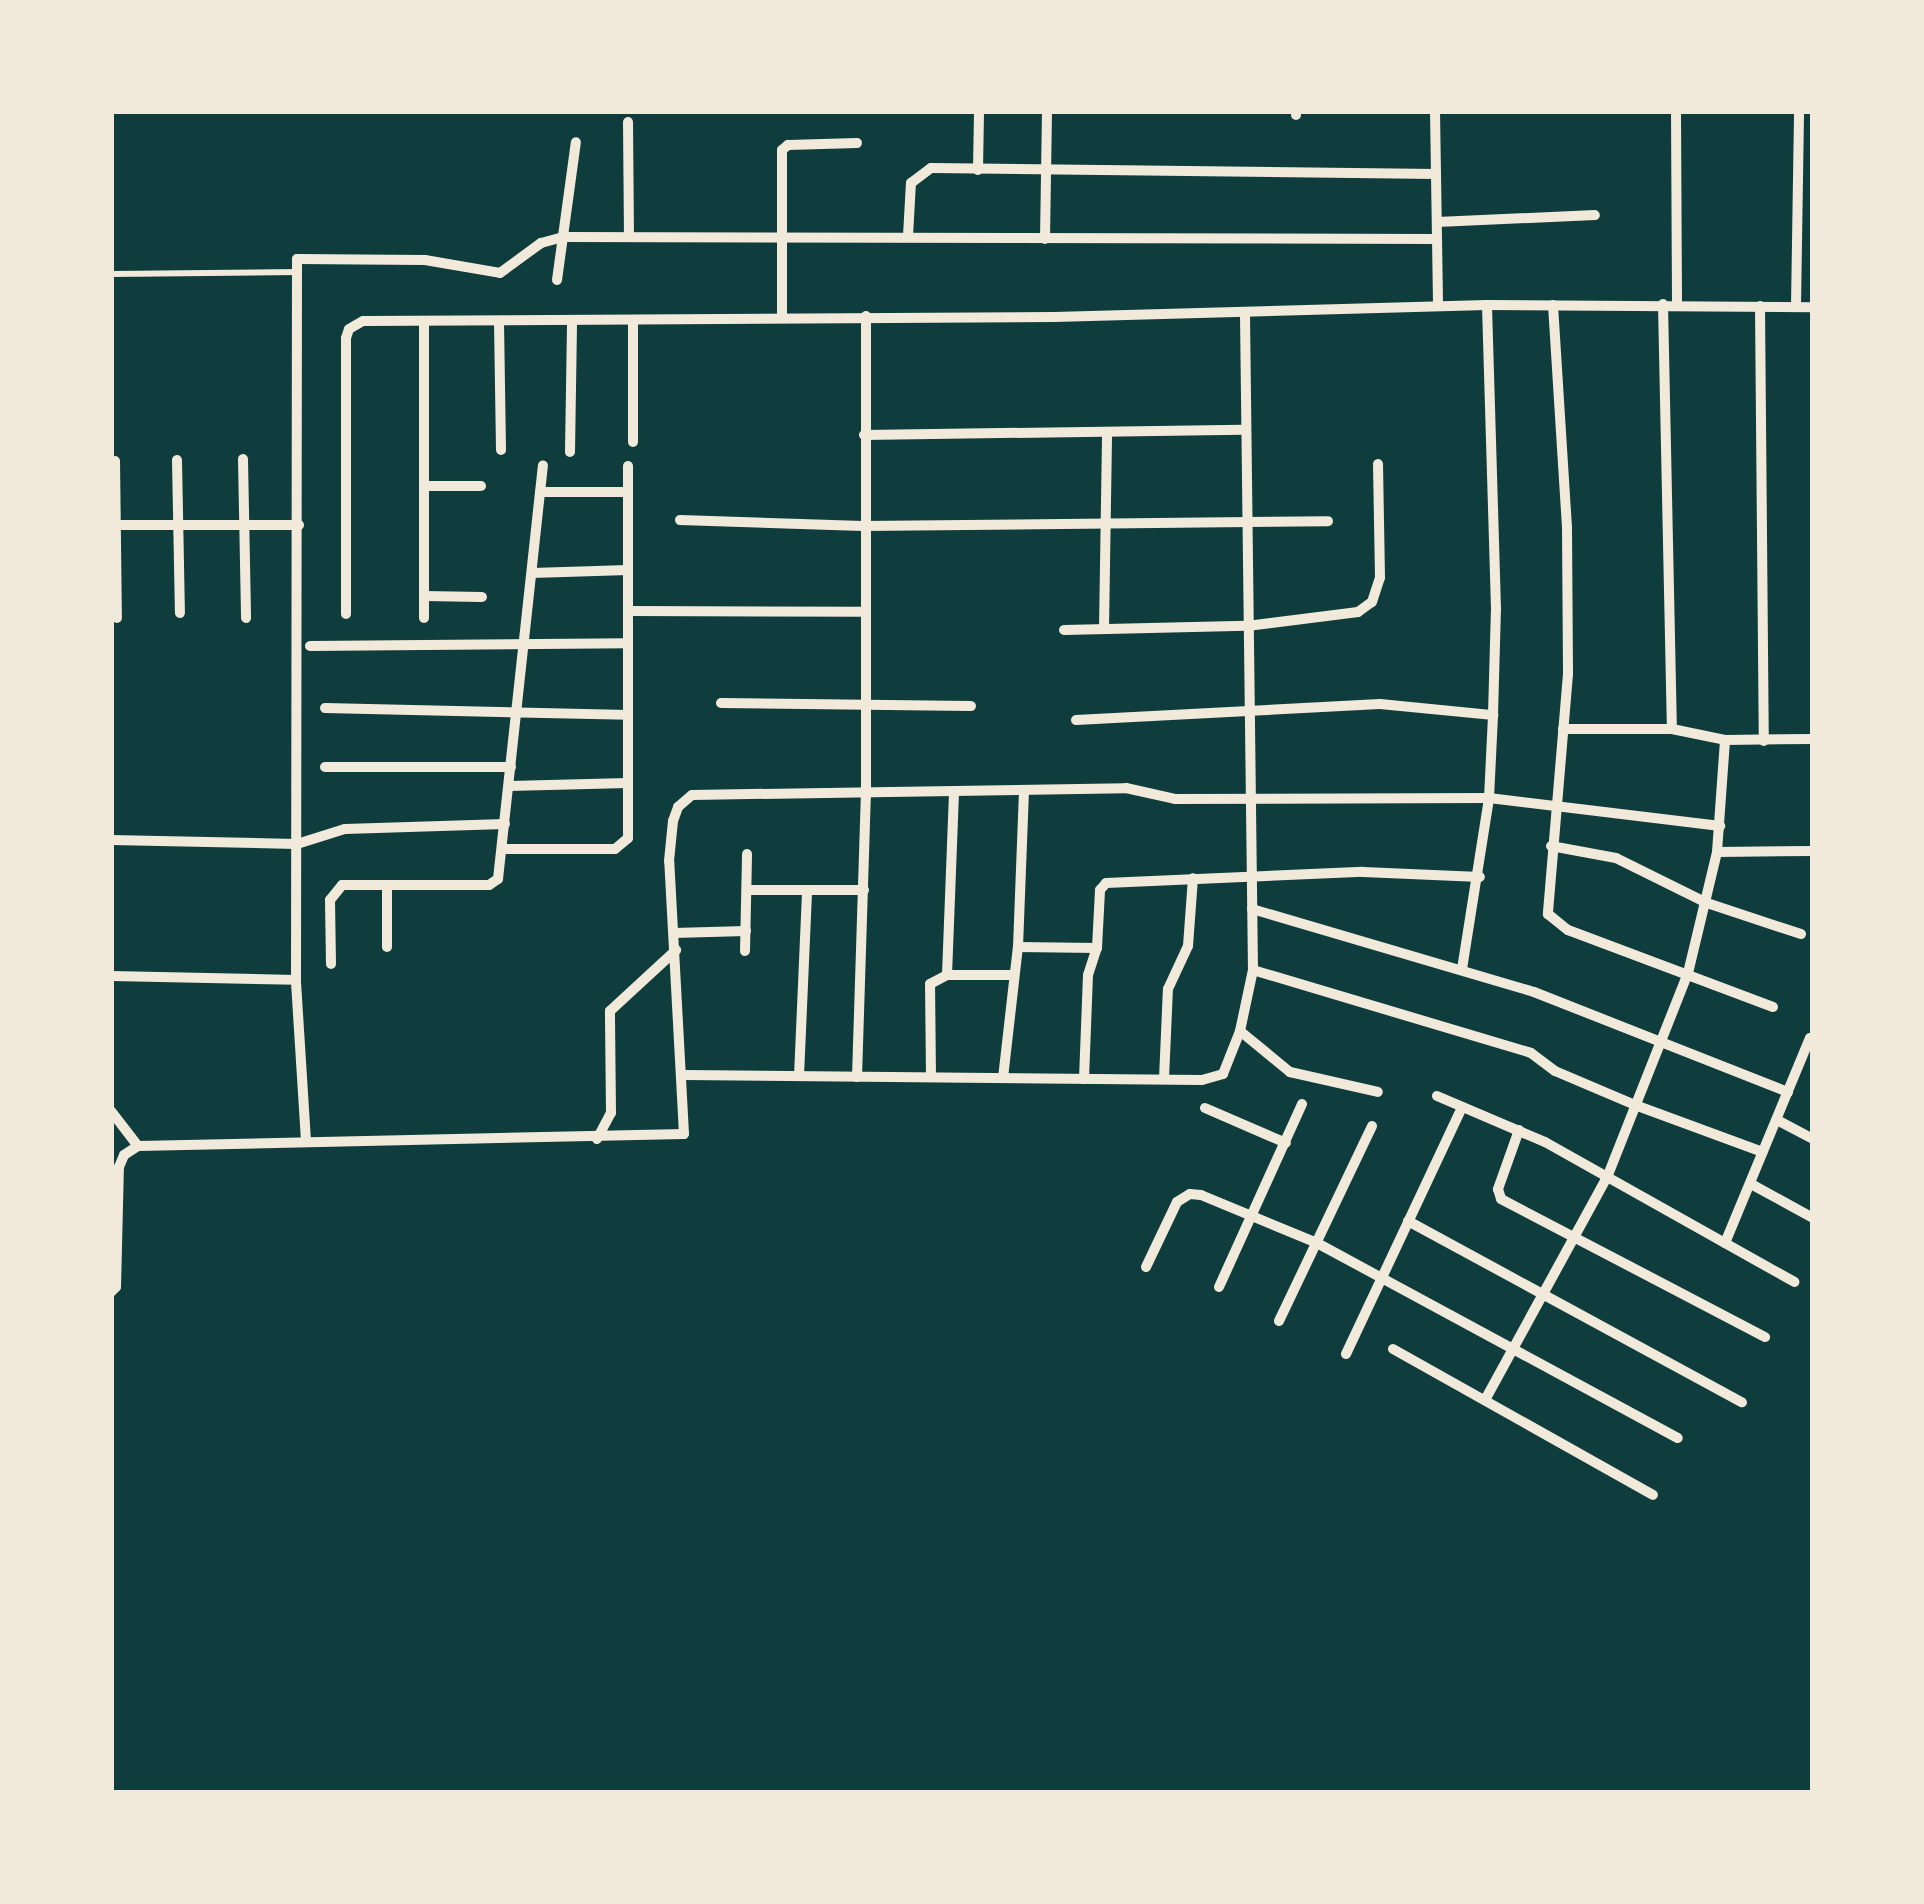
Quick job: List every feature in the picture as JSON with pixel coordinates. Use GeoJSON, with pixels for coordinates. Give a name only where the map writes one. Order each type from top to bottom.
{"type":"FeatureCollection","features":[{"type":"Feature","properties":{"kind":"street"},"geometry":{"type":"LineString","coordinates":[[978,170],[979,111]]}},
{"type":"Feature","properties":{"kind":"street"},"geometry":{"type":"LineString","coordinates":[[1045,238],[1047,111]]}},
{"type":"Feature","properties":{"kind":"street"},"geometry":{"type":"LineString","coordinates":[[1435,111],[1438,306]]}},
{"type":"Feature","properties":{"kind":"street"},"geometry":{"type":"LineString","coordinates":[[1672,729],[1670,304],[1676,111]]}},
{"type":"Feature","properties":{"kind":"street"},"geometry":{"type":"LineString","coordinates":[[1796,306],[1799,111]]}},
{"type":"Feature","properties":{"kind":"street"},"geometry":{"type":"LineString","coordinates":[[628,122],[628,236]]}},
{"type":"Feature","properties":{"kind":"street"},"geometry":{"type":"LineString","coordinates":[[557,280],[576,142]]}},
{"type":"Feature","properties":{"kind":"street"},"geometry":{"type":"LineString","coordinates":[[782,318],[784,147],[857,143]]}},
{"type":"Feature","properties":{"kind":"street"},"geometry":{"type":"LineString","coordinates":[[908,236],[914,177],[931,168],[1436,174]]}},
{"type":"Feature","properties":{"kind":"street"},"geometry":{"type":"LineString","coordinates":[[1436,223],[1595,215]]}},
{"type":"Feature","properties":{"kind":"street"},"geometry":{"type":"LineString","coordinates":[[306,1141],[296,980],[297,259],[425,260],[500,273],[512,269],[535,246],[564,237],[1437,239]]}},
{"type":"Feature","properties":{"kind":"street"},"geometry":{"type":"LineString","coordinates":[[346,614],[346,338],[349,329],[363,321],[633,322],[1487,305],[1813,307]]}},
{"type":"Feature","properties":{"kind":"street"},"geometry":{"type":"LineString","coordinates":[[1462,969],[1490,798],[1496,609],[1487,305]]}},
{"type":"Feature","properties":{"kind":"street"},"geometry":{"type":"LineString","coordinates":[[1553,305],[1567,528],[1563,729],[1546,896],[1552,920],[1773,1007]]}},
{"type":"Feature","properties":{"kind":"street"},"geometry":{"type":"LineString","coordinates":[[1760,306],[1765,741]]}},
{"type":"Feature","properties":{"kind":"street"},"geometry":{"type":"LineString","coordinates":[[684,1075],[1164,1079],[1223,1074],[1240,1031],[1252,970],[1245,313]]}},
{"type":"Feature","properties":{"kind":"street"},"geometry":{"type":"LineString","coordinates":[[857,1077],[866,796],[866,316]]}},
{"type":"Feature","properties":{"kind":"street"},"geometry":{"type":"LineString","coordinates":[[424,322],[424,618]]}},
{"type":"Feature","properties":{"kind":"street"},"geometry":{"type":"LineString","coordinates":[[500,322],[501,450]]}},
{"type":"Feature","properties":{"kind":"street"},"geometry":{"type":"LineString","coordinates":[[570,452],[572,322]]}},
{"type":"Feature","properties":{"kind":"street"},"geometry":{"type":"LineString","coordinates":[[633,322],[633,442]]}},
{"type":"Feature","properties":{"kind":"street"},"geometry":{"type":"LineString","coordinates":[[864,435],[1243,430]]}},
{"type":"Feature","properties":{"kind":"street"},"geometry":{"type":"LineString","coordinates":[[1104,629],[1107,434]]}},
{"type":"Feature","properties":{"kind":"street"},"geometry":{"type":"LineString","coordinates":[[243,459],[246,618]]}},
{"type":"Feature","properties":{"kind":"street"},"geometry":{"type":"LineString","coordinates":[[177,460],[180,614]]}},
{"type":"Feature","properties":{"kind":"street"},"geometry":{"type":"LineString","coordinates":[[115,461],[118,618]]}},
{"type":"Feature","properties":{"kind":"street"},"geometry":{"type":"LineString","coordinates":[[1064,630],[1247,626],[1345,616],[1372,602],[1380,578],[1378,464]]}},
{"type":"Feature","properties":{"kind":"street"},"geometry":{"type":"LineString","coordinates":[[331,964],[332,894],[342,885],[489,885],[498,879],[543,465]]}},
{"type":"Feature","properties":{"kind":"street"},"geometry":{"type":"LineString","coordinates":[[502,849],[621,848],[628,838],[628,466]]}},
{"type":"Feature","properties":{"kind":"street"},"geometry":{"type":"LineString","coordinates":[[425,486],[481,486]]}},
{"type":"Feature","properties":{"kind":"street"},"geometry":{"type":"LineString","coordinates":[[540,492],[628,492]]}},
{"type":"Feature","properties":{"kind":"street"},"geometry":{"type":"LineString","coordinates":[[680,520],[863,526],[1328,521]]}},
{"type":"Feature","properties":{"kind":"street"},"geometry":{"type":"LineString","coordinates":[[114,525],[299,525]]}},
{"type":"Feature","properties":{"kind":"street"},"geometry":{"type":"LineString","coordinates":[[532,573],[628,570]]}},
{"type":"Feature","properties":{"kind":"street"},"geometry":{"type":"LineString","coordinates":[[424,596],[482,597]]}},
{"type":"Feature","properties":{"kind":"street"},"geometry":{"type":"LineString","coordinates":[[628,611],[866,612]]}},
{"type":"Feature","properties":{"kind":"street"},"geometry":{"type":"LineString","coordinates":[[310,646],[628,643]]}},
{"type":"Feature","properties":{"kind":"street"},"geometry":{"type":"LineString","coordinates":[[721,703],[971,706]]}},
{"type":"Feature","properties":{"kind":"street"},"geometry":{"type":"LineString","coordinates":[[1076,720],[1380,704],[1493,715]]}},
{"type":"Feature","properties":{"kind":"street"},"geometry":{"type":"LineString","coordinates":[[325,708],[628,715]]}},
{"type":"Feature","properties":{"kind":"street"},"geometry":{"type":"LineString","coordinates":[[1563,729],[1672,729],[1725,740],[1813,740]]}},
{"type":"Feature","properties":{"kind":"street"},"geometry":{"type":"LineString","coordinates":[[1485,1400],[1608,1175],[1688,973],[1717,852],[1725,740]]}},
{"type":"Feature","properties":{"kind":"street"},"geometry":{"type":"LineString","coordinates":[[325,767],[511,767]]}},
{"type":"Feature","properties":{"kind":"street"},"geometry":{"type":"LineString","coordinates":[[509,786],[628,783]]}},
{"type":"Feature","properties":{"kind":"street"},"geometry":{"type":"LineString","coordinates":[[111,1292],[119,1167],[124,1155],[138,1146],[684,1134],[670,838],[682,801],[704,793],[866,796],[1126,788],[1175,799],[1490,798],[1555,802],[1720,826]]}},
{"type":"Feature","properties":{"kind":"street"},"geometry":{"type":"LineString","coordinates":[[1003,1078],[1018,947],[1024,791]]}},
{"type":"Feature","properties":{"kind":"street"},"geometry":{"type":"LineString","coordinates":[[947,975],[954,793]]}},
{"type":"Feature","properties":{"kind":"street"},"geometry":{"type":"LineString","coordinates":[[111,840],[297,844],[345,829],[505,824]]}},
{"type":"Feature","properties":{"kind":"street"},"geometry":{"type":"LineString","coordinates":[[1550,846],[1616,858],[1707,903],[1802,934]]}},
{"type":"Feature","properties":{"kind":"street"},"geometry":{"type":"LineString","coordinates":[[1717,852],[1813,851]]}},
{"type":"Feature","properties":{"kind":"street"},"geometry":{"type":"LineString","coordinates":[[745,951],[747,854]]}},
{"type":"Feature","properties":{"kind":"street"},"geometry":{"type":"LineString","coordinates":[[1084,1078],[1088,975],[1097,949],[1102,885],[1253,875],[1480,877]]}},
{"type":"Feature","properties":{"kind":"street"},"geometry":{"type":"LineString","coordinates":[[1164,1079],[1168,989],[1188,946],[1193,878]]}},
{"type":"Feature","properties":{"kind":"street"},"geometry":{"type":"LineString","coordinates":[[387,885],[387,947]]}},
{"type":"Feature","properties":{"kind":"street"},"geometry":{"type":"LineString","coordinates":[[747,890],[864,890]]}},
{"type":"Feature","properties":{"kind":"street"},"geometry":{"type":"LineString","coordinates":[[800,1076],[807,890]]}},
{"type":"Feature","properties":{"kind":"street"},"geometry":{"type":"LineString","coordinates":[[1252,909],[1462,969],[1788,1092]]}},
{"type":"Feature","properties":{"kind":"street"},"geometry":{"type":"LineString","coordinates":[[674,933],[746,931]]}},
{"type":"Feature","properties":{"kind":"street"},"geometry":{"type":"LineString","coordinates":[[1018,947],[1097,949]]}},
{"type":"Feature","properties":{"kind":"street"},"geometry":{"type":"LineString","coordinates":[[598,1138],[611,1113],[610,1011],[676,950]]}},
{"type":"Feature","properties":{"kind":"street"},"geometry":{"type":"LineString","coordinates":[[1252,970],[1532,1053],[1555,1070],[1635,1105],[1763,1151]]}},
{"type":"Feature","properties":{"kind":"street"},"geometry":{"type":"LineString","coordinates":[[931,1077],[930,989],[934,980],[947,975],[1012,975]]}},
{"type":"Feature","properties":{"kind":"street"},"geometry":{"type":"LineString","coordinates":[[111,976],[296,980]]}},
{"type":"Feature","properties":{"kind":"street"},"geometry":{"type":"LineString","coordinates":[[1240,1031],[1290,1072],[1378,1092]]}},
{"type":"Feature","properties":{"kind":"street"},"geometry":{"type":"LineString","coordinates":[[1725,1243],[1810,1038]]}},
{"type":"Feature","properties":{"kind":"street"},"geometry":{"type":"LineString","coordinates":[[1799,1065],[1813,1072]]}},
{"type":"Feature","properties":{"kind":"street"},"geometry":{"type":"LineString","coordinates":[[1436,1096],[1519,1130],[1608,1175],[1794,1282]]}},
{"type":"Feature","properties":{"kind":"street"},"geometry":{"type":"LineString","coordinates":[[1220,1287],[1302,1104]]}},
{"type":"Feature","properties":{"kind":"street"},"geometry":{"type":"LineString","coordinates":[[1346,1354],[1462,1107]]}},
{"type":"Feature","properties":{"kind":"street"},"geometry":{"type":"LineString","coordinates":[[1205,1108],[1286,1143]]}},
{"type":"Feature","properties":{"kind":"street"},"geometry":{"type":"LineString","coordinates":[[111,1111],[138,1146]]}},
{"type":"Feature","properties":{"kind":"street"},"geometry":{"type":"LineString","coordinates":[[1777,1120],[1813,1139]]}},
{"type":"Feature","properties":{"kind":"street"},"geometry":{"type":"LineString","coordinates":[[1279,1322],[1372,1126]]}},
{"type":"Feature","properties":{"kind":"street"},"geometry":{"type":"LineString","coordinates":[[1519,1130],[1498,1194],[1572,1240],[1765,1337]]}},
{"type":"Feature","properties":{"kind":"street"},"geometry":{"type":"LineString","coordinates":[[1751,1184],[1813,1218]]}},
{"type":"Feature","properties":{"kind":"street"},"geometry":{"type":"LineString","coordinates":[[1146,1267],[1182,1196],[1201,1195],[1382,1276],[1678,1438]]}},
{"type":"Feature","properties":{"kind":"street"},"geometry":{"type":"LineString","coordinates":[[1408,1221],[1742,1402]]}},
{"type":"Feature","properties":{"kind":"street"},"geometry":{"type":"LineString","coordinates":[[1393,1349],[1653,1495]]}},
{"type":"Feature","properties":{"kind":"lane"},"geometry":{"type":"LineString","coordinates":[[111,274],[297,272]]}}]}
